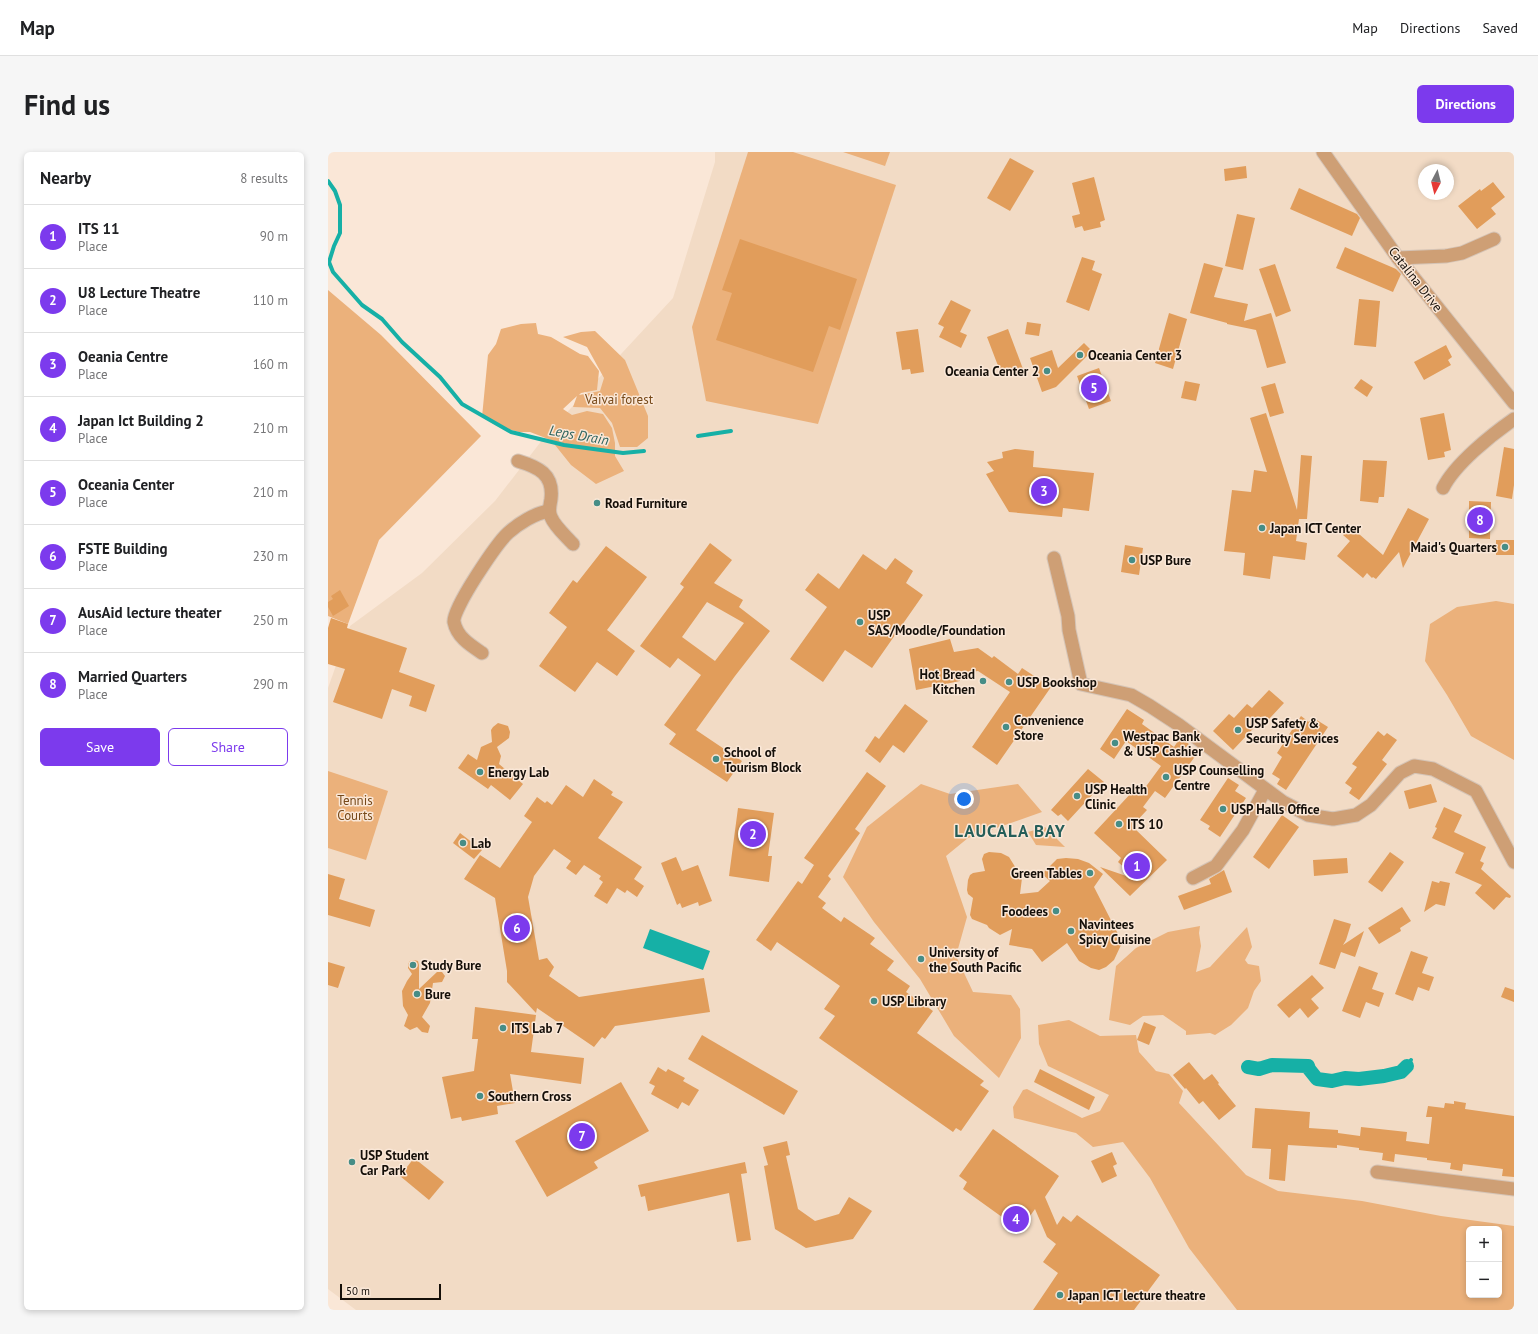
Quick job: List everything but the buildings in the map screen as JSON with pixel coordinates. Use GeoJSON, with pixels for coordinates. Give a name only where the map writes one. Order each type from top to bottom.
{"type":"FeatureCollection","features":[{"type":"Feature","properties":{"kind":"street","name":"Catalina Drive"},"geometry":{"type":"LineString","coordinates":[[1323,152],[1398,258],[1514,403]]}},
{"type":"Feature","properties":{"kind":"street"},"geometry":{"type":"LineString","coordinates":[[1398,258],[1446,256],[1462,253],[1494,239]]}},
{"type":"Feature","properties":{"kind":"street"},"geometry":{"type":"LineString","coordinates":[[1443,488],[1449,476],[1494,433],[1514,419]]}},
{"type":"Feature","properties":{"kind":"street"},"geometry":{"type":"LineString","coordinates":[[518,461],[534,466],[545,474],[551,487],[549,511],[551,519],[573,544]]}},
{"type":"Feature","properties":{"kind":"street"},"geometry":{"type":"LineString","coordinates":[[482,653],[467,643],[457,630],[454,620],[458,608],[491,554],[507,534],[528,520],[549,511]]}},
{"type":"Feature","properties":{"kind":"street"},"geometry":{"type":"LineString","coordinates":[[1054,558],[1068,616],[1069,630],[1080,684],[1131,696],[1150,706],[1179,725],[1283,802],[1308,815],[1334,819],[1356,815],[1371,805],[1400,773],[1414,766],[1433,769],[1476,790],[1514,862]]}},
{"type":"Feature","properties":{"kind":"street"},"geometry":{"type":"LineString","coordinates":[[1193,878],[1216,866],[1243,830],[1266,790]]}},
{"type":"Feature","properties":{"kind":"street"},"geometry":{"type":"LineString","coordinates":[[1377,1172],[1514,1189]]}},
{"type":"Feature","properties":{"kind":"shaded area","name":"University of the South Pacific"},"geometry":{"type":"Polygon","coordinates":[[[715,152],[1514,152],[1514,1310],[356,1310],[328,1289],[328,688],[350,626],[422,573],[495,501],[546,435],[673,298],[715,162],[715,152]]]}},
{"type":"Feature","properties":{"kind":"green space"},"geometry":{"type":"Polygon","coordinates":[[[748,152],[793,152],[896,185],[818,424],[706,401],[692,327],[748,152]]]}},
{"type":"Feature","properties":{"kind":"green space"},"geometry":{"type":"Polygon","coordinates":[[[843,152],[890,152],[885,166],[843,152]]]}},
{"type":"Feature","properties":{"kind":"green space"},"geometry":{"type":"Polygon","coordinates":[[[328,290],[381,335],[481,436],[379,540],[348,624],[328,616],[328,290]]]}},
{"type":"Feature","properties":{"kind":"green space","name":"Vaivai forest"},"geometry":{"type":"Polygon","coordinates":[[[536,323],[538,334],[551,337],[580,354],[588,356],[599,371],[597,390],[581,393],[579,395],[600,391],[604,378],[587,347],[563,337],[581,332],[595,331],[625,360],[648,416],[648,438],[637,447],[620,447],[612,423],[600,408],[573,407],[577,396],[563,409],[572,415],[587,411],[603,414],[612,428],[615,443],[615,456],[624,471],[596,484],[571,465],[551,440],[530,432],[519,432],[497,426],[482,417],[488,355],[496,344],[501,329],[521,324],[536,323]]]}},
{"type":"Feature","properties":{"kind":"green space"},"geometry":{"type":"Polygon","coordinates":[[[1496,601],[1514,604],[1514,760],[1471,736],[1425,661],[1430,624],[1457,607],[1496,601]]]}},
{"type":"Feature","properties":{"kind":"green space","name":"Tennis Courts"},"geometry":{"type":"Polygon","coordinates":[[[328,771],[388,791],[366,860],[328,848],[328,771]]]}},
{"type":"Feature","properties":{"kind":"green space"},"geometry":{"type":"Polygon","coordinates":[[[921,784],[950,794],[1018,784],[1042,812],[968,838],[946,856],[967,917],[956,956],[973,992],[1011,995],[1020,1009],[1021,1038],[999,1078],[954,1036],[920,979],[874,922],[843,877],[867,827],[921,784]]]}},
{"type":"Feature","properties":{"kind":"green space"},"geometry":{"type":"Polygon","coordinates":[[[1045,827],[1065,847],[1036,845],[1028,832],[1045,827]]]}},
{"type":"Feature","properties":{"kind":"green space"},"geometry":{"type":"Polygon","coordinates":[[[1200,926],[1199,933],[1201,946],[1196,972],[1210,967],[1247,927],[1252,947],[1245,960],[1248,964],[1259,966],[1261,981],[1254,991],[1248,1008],[1231,1025],[1215,1035],[1210,1033],[1186,1035],[1186,1031],[1163,1015],[1143,1016],[1130,1025],[1109,1020],[1116,966],[1136,948],[1168,932],[1200,926]]]}},
{"type":"Feature","properties":{"kind":"green space"},"geometry":{"type":"Polygon","coordinates":[[[1069,1020],[1100,1036],[1136,1035],[1139,1052],[1156,1071],[1169,1074],[1183,1091],[1179,1103],[1246,1175],[1278,1191],[1362,1201],[1441,1216],[1514,1226],[1514,1310],[1237,1310],[1189,1248],[1150,1178],[1123,1142],[1093,1147],[1076,1133],[1014,1118],[1013,1107],[1023,1090],[1027,1089],[1082,1118],[1100,1111],[1109,1095],[1048,1066],[1039,1044],[1038,1025],[1069,1020]]]}},
{"type":"Feature","properties":{"kind":"water"},"geometry":{"type":"Polygon","coordinates":[[[650,929],[710,951],[703,970],[643,948],[650,929]]]}},
{"type":"Feature","properties":{"kind":"waterway"},"geometry":{"type":"LineString","coordinates":[[328,181],[335,191],[340,205],[340,233],[329,262],[333,272],[362,305],[382,319],[402,342],[440,377],[462,404],[511,432],[564,445],[623,453],[644,451]]}},
{"type":"Feature","properties":{"kind":"waterway","name":"Leps Drain"},"geometry":{"type":"LineString","coordinates":[[698,436],[731,431]]}},
{"type":"Feature","properties":{"kind":"waterway"},"geometry":{"type":"LineString","coordinates":[[1407,1066],[1411,1060]]}},
{"type":"Feature","properties":{"kind":"waterway"},"geometry":{"type":"LineString","coordinates":[[1248,1067],[1259,1069],[1272,1065],[1308,1066],[1317,1079],[1332,1081],[1345,1078],[1359,1079],[1384,1076],[1401,1072],[1407,1066]]}},
{"type":"Feature","properties":{"kind":"place","name":"Oceania Center 3"},"geometry":{"type":"Point","coordinates":[1080,355]}},
{"type":"Feature","properties":{"kind":"place","name":"Oceania Center 2"},"geometry":{"type":"Point","coordinates":[1047,371]}},
{"type":"Feature","properties":{"kind":"place","name":"Oceania Center"},"geometry":{"type":"Point","coordinates":[1094,388]}},
{"type":"Feature","properties":{"kind":"place","name":"Oeania Centre"},"geometry":{"type":"Point","coordinates":[1044,491]}},
{"type":"Feature","properties":{"kind":"place","name":"Road Furniture"},"geometry":{"type":"Point","coordinates":[597,503]}},
{"type":"Feature","properties":{"kind":"place","name":"Married Quarters"},"geometry":{"type":"Point","coordinates":[1480,520]}},
{"type":"Feature","properties":{"kind":"place","name":"Japan ICT Center"},"geometry":{"type":"Point","coordinates":[1262,528]}},
{"type":"Feature","properties":{"kind":"place","name":"Maid's Quarters"},"geometry":{"type":"Point","coordinates":[1505,547]}},
{"type":"Feature","properties":{"kind":"place","name":"USP Bure"},"geometry":{"type":"Point","coordinates":[1132,560]}},
{"type":"Feature","properties":{"kind":"place","name":"USP SAS/Moodle/Foundation"},"geometry":{"type":"Point","coordinates":[860,622]}},
{"type":"Feature","properties":{"kind":"place","name":"Hot Bread Kitchen"},"geometry":{"type":"Point","coordinates":[983,681]}},
{"type":"Feature","properties":{"kind":"place","name":"USP Bookshop"},"geometry":{"type":"Point","coordinates":[1009,682]}},
{"type":"Feature","properties":{"kind":"place","name":"Convenience Store"},"geometry":{"type":"Point","coordinates":[1006,727]}},
{"type":"Feature","properties":{"kind":"place","name":"USP Safety & Security Services"},"geometry":{"type":"Point","coordinates":[1238,730]}},
{"type":"Feature","properties":{"kind":"place","name":"Westpac Bank & USP Cashier"},"geometry":{"type":"Point","coordinates":[1115,743]}},
{"type":"Feature","properties":{"kind":"place","name":"School of Tourism Block"},"geometry":{"type":"Point","coordinates":[716,759]}},
{"type":"Feature","properties":{"kind":"place","name":"Energy Lab"},"geometry":{"type":"Point","coordinates":[480,772]}},
{"type":"Feature","properties":{"kind":"place","name":"USP Counselling Centre"},"geometry":{"type":"Point","coordinates":[1166,777]}},
{"type":"Feature","properties":{"kind":"place","name":"USP Health Clinic"},"geometry":{"type":"Point","coordinates":[1077,796]}},
{"type":"Feature","properties":{"kind":"place","name":"USP Halls Office"},"geometry":{"type":"Point","coordinates":[1223,809]}},
{"type":"Feature","properties":{"kind":"place","name":"ITS 10"},"geometry":{"type":"Point","coordinates":[1119,824]}},
{"type":"Feature","properties":{"kind":"place","name":"U8 Lecture Theatre"},"geometry":{"type":"Point","coordinates":[753,834]}},
{"type":"Feature","properties":{"kind":"place","name":"Lab"},"geometry":{"type":"Point","coordinates":[463,843]}},
{"type":"Feature","properties":{"kind":"place","name":"ITS 11"},"geometry":{"type":"Point","coordinates":[1137,866]}},
{"type":"Feature","properties":{"kind":"place","name":"Green Tables"},"geometry":{"type":"Point","coordinates":[1090,873]}},
{"type":"Feature","properties":{"kind":"place","name":"Foodees"},"geometry":{"type":"Point","coordinates":[1056,911]}},
{"type":"Feature","properties":{"kind":"place","name":"FSTE Building"},"geometry":{"type":"Point","coordinates":[517,928]}},
{"type":"Feature","properties":{"kind":"place","name":"Navintees Spicy Cuisine"},"geometry":{"type":"Point","coordinates":[1071,931]}},
{"type":"Feature","properties":{"kind":"place","name":"University of the South Pacific"},"geometry":{"type":"Point","coordinates":[921,959]}},
{"type":"Feature","properties":{"kind":"place","name":"Study Bure"},"geometry":{"type":"Point","coordinates":[413,965]}},
{"type":"Feature","properties":{"kind":"place","name":"Bure"},"geometry":{"type":"Point","coordinates":[417,994]}},
{"type":"Feature","properties":{"kind":"place","name":"USP Library"},"geometry":{"type":"Point","coordinates":[874,1001]}},
{"type":"Feature","properties":{"kind":"place","name":"ITS Lab 7"},"geometry":{"type":"Point","coordinates":[503,1028]}},
{"type":"Feature","properties":{"kind":"place","name":"Southern Cross"},"geometry":{"type":"Point","coordinates":[480,1096]}},
{"type":"Feature","properties":{"kind":"place","name":"AusAid lecture theater"},"geometry":{"type":"Point","coordinates":[582,1136]}},
{"type":"Feature","properties":{"kind":"place","name":"USP Student Car Park"},"geometry":{"type":"Point","coordinates":[352,1162]}},
{"type":"Feature","properties":{"kind":"place","name":"Japan Ict Building 2"},"geometry":{"type":"Point","coordinates":[1016,1219]}},
{"type":"Feature","properties":{"kind":"place","name":"Japan ICT lecture theatre"},"geometry":{"type":"Point","coordinates":[1060,1295]}},
{"type":"Feature","properties":{"kind":"district","name":"LAUCALA BAY"},"geometry":{"type":"Point","coordinates":[1010,831]}}]}
